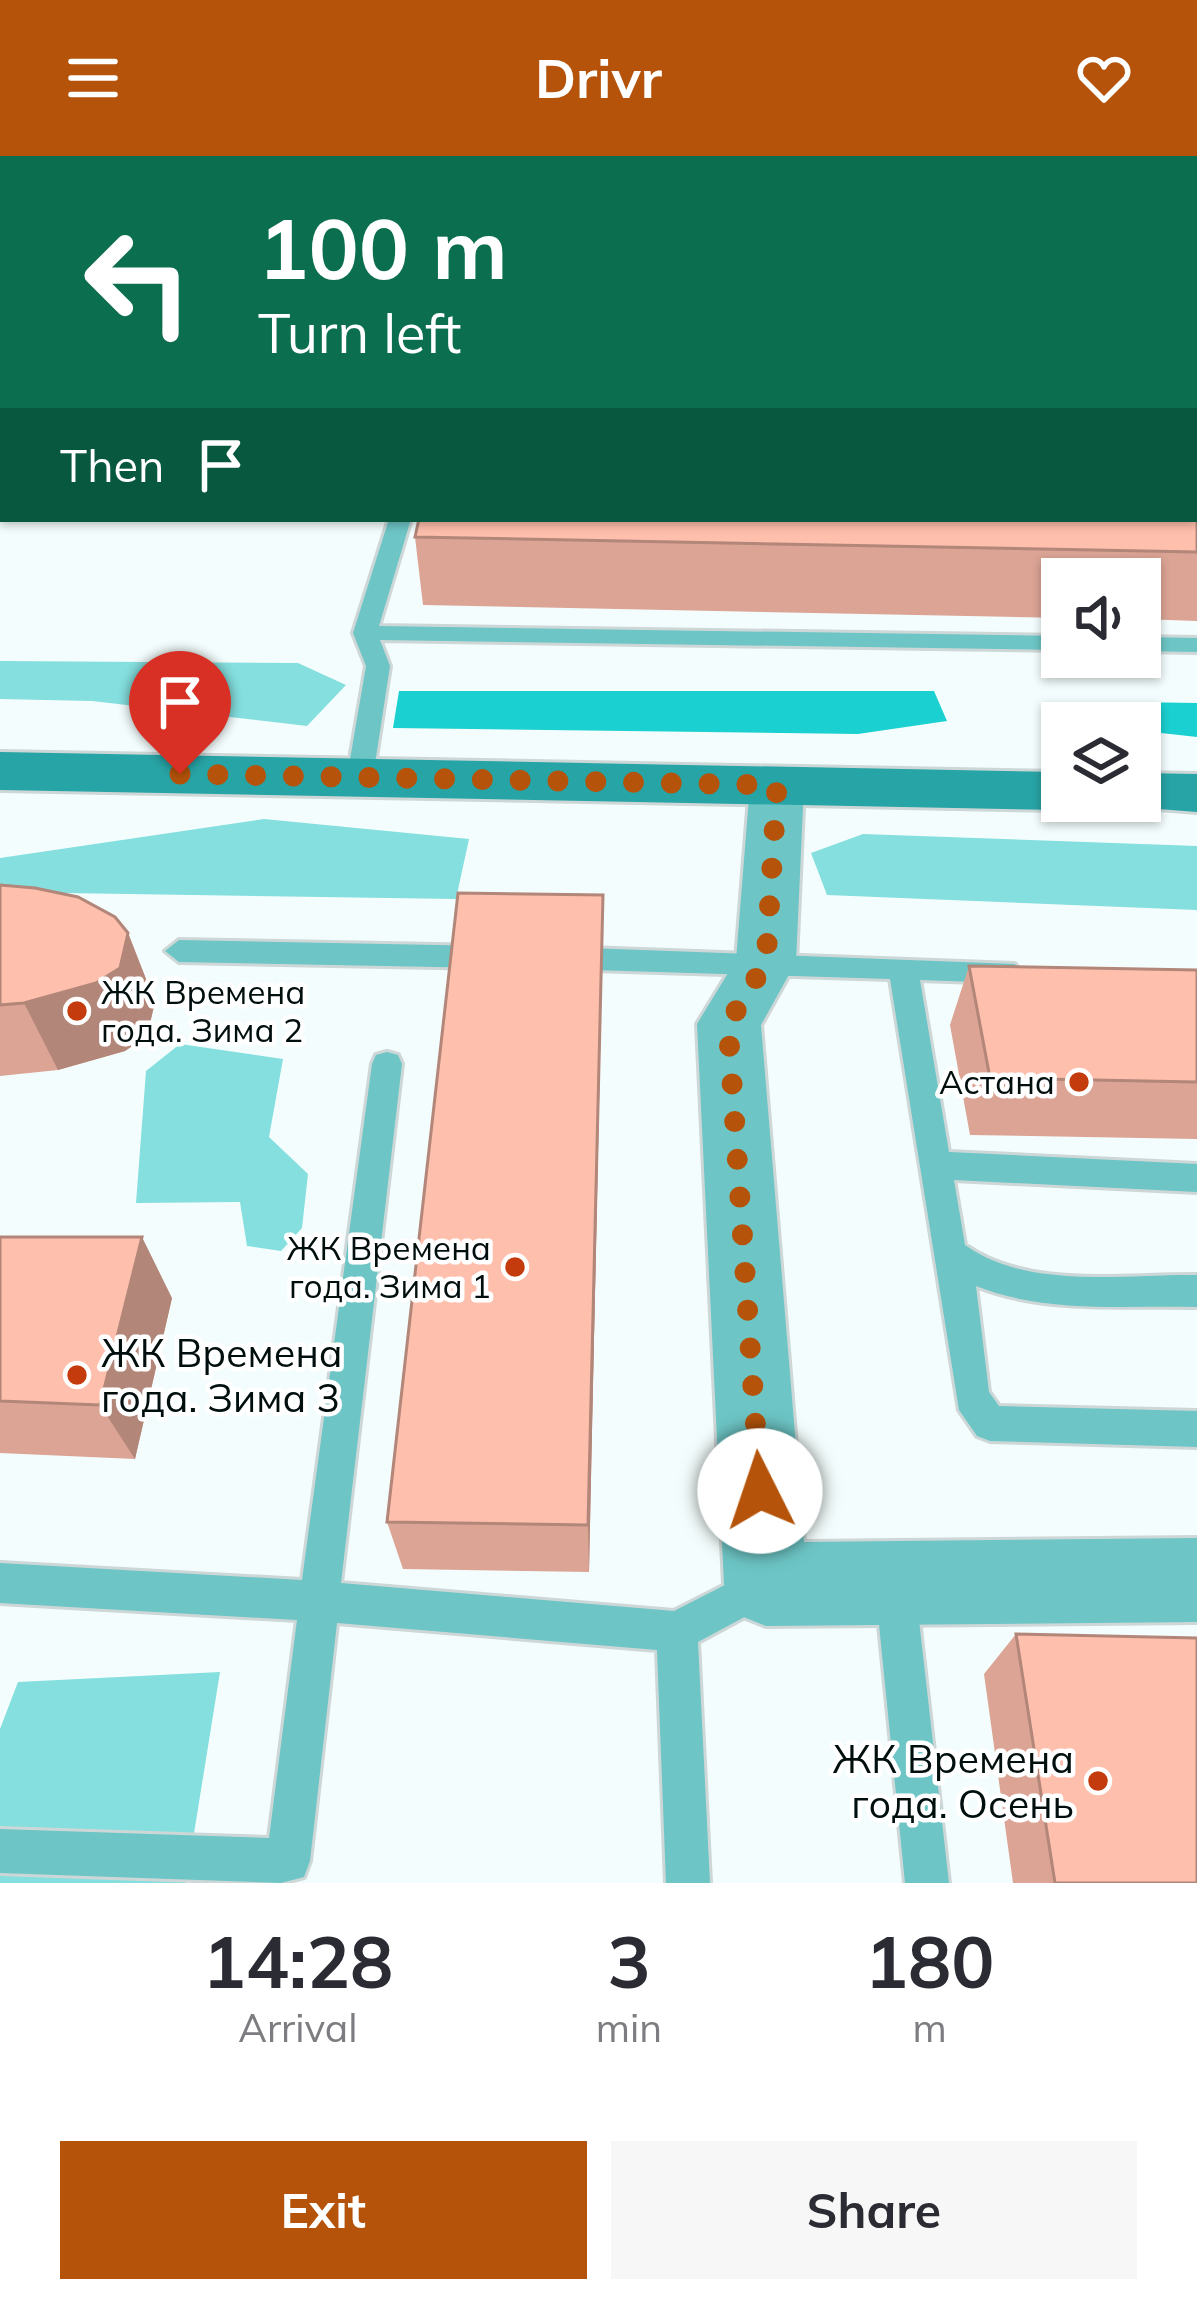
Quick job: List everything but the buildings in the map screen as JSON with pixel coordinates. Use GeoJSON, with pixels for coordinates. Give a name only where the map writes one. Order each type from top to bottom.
{"type":"FeatureCollection","features":[{"type":"Feature","properties":{"kind":"main road"},"geometry":{"type":"LineString","coordinates":[[0,771],[1041,791]]}},
{"type":"Feature","properties":{"kind":"main road"},"geometry":{"type":"LineString","coordinates":[[1161,792],[1197,793]]}},
{"type":"Feature","properties":{"kind":"street"},"geometry":{"type":"LineString","coordinates":[[777,785],[766,962],[728,1024],[766,1584],[1197,1580]]}},
{"type":"Feature","properties":{"kind":"lane"},"geometry":{"type":"LineString","coordinates":[[360,777],[378,666],[365,633],[399,522]]}},
{"type":"Feature","properties":{"kind":"lane"},"geometry":{"type":"LineString","coordinates":[[365,633],[1041,643]]}},
{"type":"Feature","properties":{"kind":"lane"},"geometry":{"type":"LineString","coordinates":[[1161,644],[1197,645]]}},
{"type":"Feature","properties":{"kind":"lane"},"geometry":{"type":"LineString","coordinates":[[179,951],[766,962],[1039,974]]}},
{"type":"Feature","properties":{"kind":"lane"},"geometry":{"type":"LineString","coordinates":[[903,968],[949,1253],[967,1270],[1003,1284],[1197,1291]]}},
{"type":"Feature","properties":{"kind":"lane"},"geometry":{"type":"LineString","coordinates":[[0,1851],[288,1861],[387,1064]]}},
{"type":"Feature","properties":{"kind":"lane"},"geometry":{"type":"LineString","coordinates":[[934,1165],[1197,1178]]}},
{"type":"Feature","properties":{"kind":"lane"},"geometry":{"type":"LineString","coordinates":[[955,1259],[972,1398],[990,1423],[1197,1429]]}},
{"type":"Feature","properties":{"kind":"lane"},"geometry":{"type":"LineString","coordinates":[[0,1583],[319,1600],[677,1631],[766,1584]]}},
{"type":"Feature","properties":{"kind":"lane"},"geometry":{"type":"LineString","coordinates":[[895,1584],[927,1883]]}},
{"type":"Feature","properties":{"kind":"lane"},"geometry":{"type":"LineString","coordinates":[[677,1631],[688,1883]]}},
{"type":"Feature","properties":{"kind":"shaded area"},"geometry":{"type":"Polygon","coordinates":[[[0,661],[298,663],[346,685],[307,726],[92,701],[0,699],[0,661]]]}},
{"type":"Feature","properties":{"kind":"shaded area"},"geometry":{"type":"Polygon","coordinates":[[[399,691],[934,691],[947,721],[858,734],[393,728],[399,691]]]}},
{"type":"Feature","properties":{"kind":"shaded area"},"geometry":{"type":"Polygon","coordinates":[[[1161,702],[1197,703],[1197,737],[1161,733],[1161,702]]]}},
{"type":"Feature","properties":{"kind":"shaded area"},"geometry":{"type":"Polygon","coordinates":[[[264,819],[469,839],[456,899],[0,892],[0,858],[264,819]]]}},
{"type":"Feature","properties":{"kind":"shaded area"},"geometry":{"type":"Polygon","coordinates":[[[863,834],[1197,846],[1197,910],[827,895],[811,853],[863,834]]]}},
{"type":"Feature","properties":{"kind":"shaded area"},"geometry":{"type":"Polygon","coordinates":[[[180,1044],[283,1059],[269,1137],[308,1174],[302,1228],[281,1251],[247,1246],[240,1202],[136,1203],[146,1071],[180,1044]]]}},
{"type":"Feature","properties":{"kind":"shaded area"},"geometry":{"type":"Polygon","coordinates":[[[220,1672],[186,1883],[0,1883],[0,1729],[18,1682],[220,1672]]]}},
{"type":"Feature","properties":{"kind":"place","name":"ЖК Времена года. Зима 2"},"geometry":{"type":"Point","coordinates":[77,1011]}},
{"type":"Feature","properties":{"kind":"place","name":"Астана"},"geometry":{"type":"Point","coordinates":[1079,1082]}},
{"type":"Feature","properties":{"kind":"place","name":"ЖК Времена года. Зима 1"},"geometry":{"type":"Point","coordinates":[515,1267]}},
{"type":"Feature","properties":{"kind":"place","name":"ЖК Времена года. Зима 3"},"geometry":{"type":"Point","coordinates":[77,1375]}},
{"type":"Feature","properties":{"kind":"place","name":"ЖК Времена года. Осень"},"geometry":{"type":"Point","coordinates":[1098,1781]}},
{"type":"Feature","properties":{"kind":"route"},"geometry":{"type":"LineString","coordinates":[[180,774],[777,785],[766,962],[728,1024],[760,1491]]}}]}
